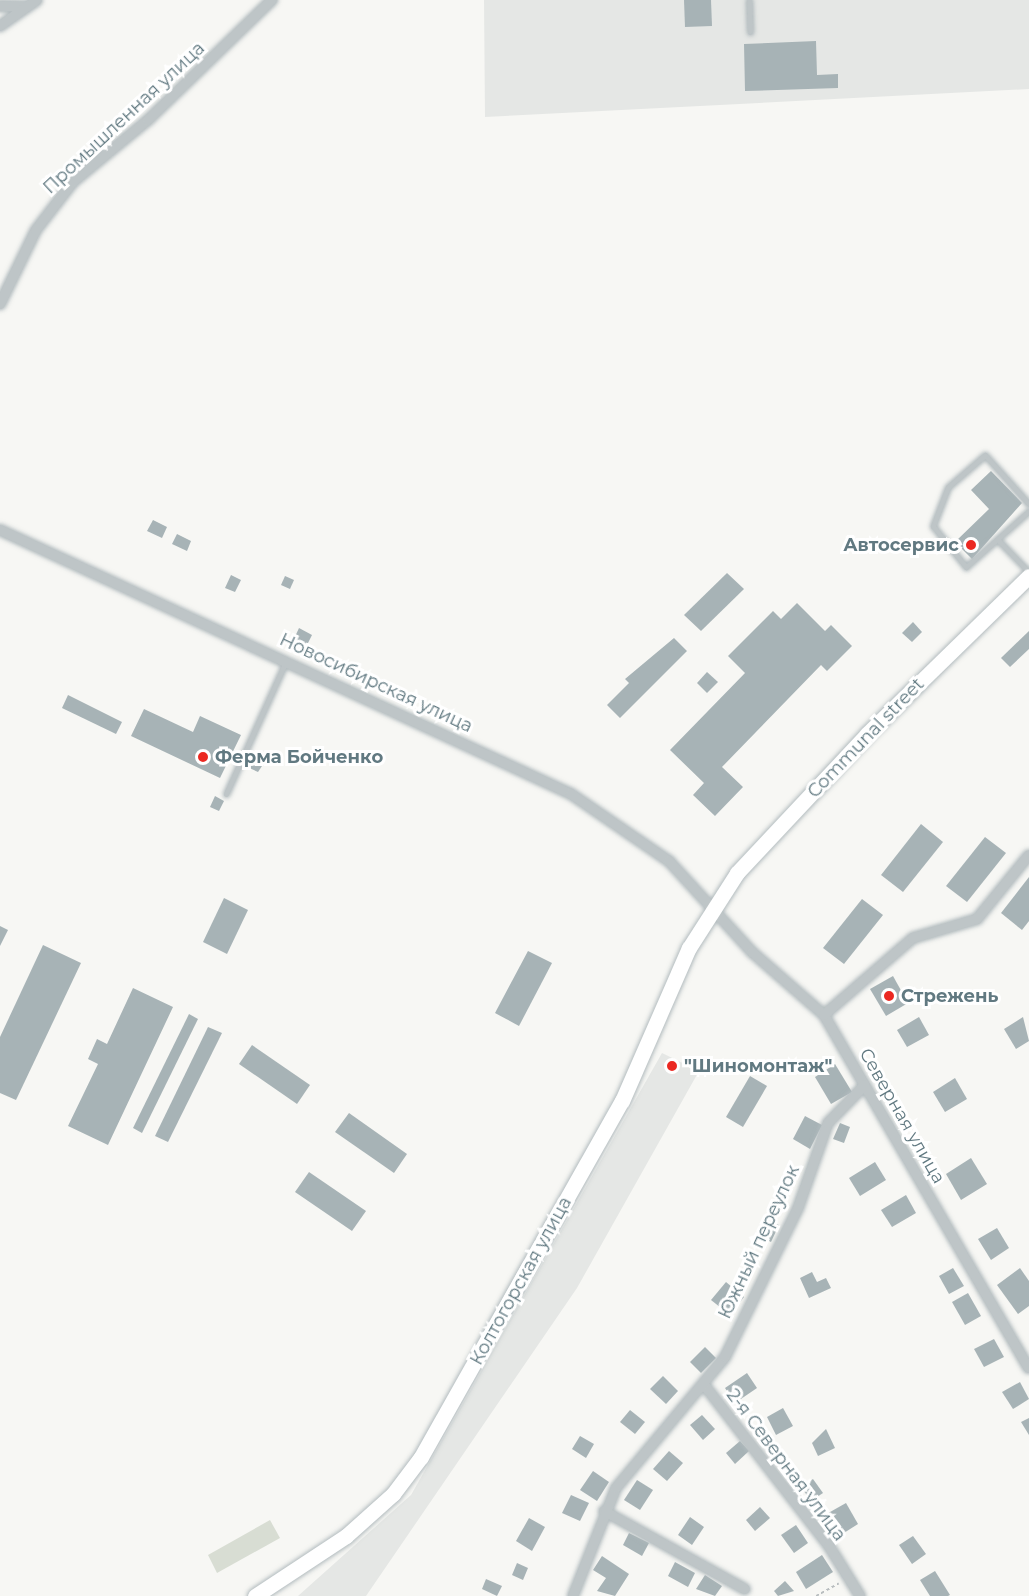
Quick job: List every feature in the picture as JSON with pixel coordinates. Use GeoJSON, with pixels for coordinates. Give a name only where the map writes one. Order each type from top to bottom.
{"type":"FeatureCollection","features":[{"type":"Feature","properties":{"kind":"main road","name":"Communal street"},"geometry":{"type":"LineString","coordinates":[[712,907],[867,734],[1029,574]]}},
{"type":"Feature","properties":{"kind":"main road","name":"Колтогорская улица"},"geometry":{"type":"LineString","coordinates":[[255,1596],[275,1591],[346,1536],[393,1494],[421,1457],[622,1101],[712,907]]}},
{"type":"Feature","properties":{"kind":"street"},"geometry":{"type":"LineString","coordinates":[[0,26],[37,0]]}},
{"type":"Feature","properties":{"kind":"street","name":"Промышленная улица"},"geometry":{"type":"LineString","coordinates":[[0,304],[36,230],[73,182],[147,120],[272,0]]}},
{"type":"Feature","properties":{"kind":"street"},"geometry":{"type":"LineString","coordinates":[[0,6],[24,7]]}},
{"type":"Feature","properties":{"kind":"street","name":"Новосибирская улица"},"geometry":{"type":"LineString","coordinates":[[0,531],[286,660],[571,794],[645,842],[712,907]]}},
{"type":"Feature","properties":{"kind":"street"},"geometry":{"type":"LineString","coordinates":[[824,1015],[913,938],[977,919],[1029,855]]}},
{"type":"Feature","properties":{"kind":"street","name":"Северная улица"},"geometry":{"type":"LineString","coordinates":[[712,907],[770,970],[824,1015],[1029,1368]]}},
{"type":"Feature","properties":{"kind":"street","name":"Южный переулок"},"geometry":{"type":"LineString","coordinates":[[705,1386],[725,1357],[798,1208],[828,1123],[865,1086]]}},
{"type":"Feature","properties":{"kind":"street","name":"2-я Северная улица"},"geometry":{"type":"LineString","coordinates":[[573,1596],[604,1510],[641,1452],[705,1386],[849,1578],[860,1596]]}},
{"type":"Feature","properties":{"kind":"street"},"geometry":{"type":"LineString","coordinates":[[604,1510],[745,1589]]}},
{"type":"Feature","properties":{"kind":"lane"},"geometry":{"type":"LineString","coordinates":[[749,0],[750,32]]}},
{"type":"Feature","properties":{"kind":"lane"},"geometry":{"type":"LineString","coordinates":[[1029,504],[986,455],[948,487],[933,526],[942,544],[966,567],[999,541],[1029,511]]}},
{"type":"Feature","properties":{"kind":"lane"},"geometry":{"type":"LineString","coordinates":[[999,541],[1029,574]]}},
{"type":"Feature","properties":{"kind":"lane"},"geometry":{"type":"LineString","coordinates":[[226,794],[286,660]]}},
{"type":"Feature","properties":{"kind":"path"},"geometry":{"type":"LineString","coordinates":[[816,1596],[849,1578]]}},
{"type":"Feature","properties":{"kind":"shaded area"},"geometry":{"type":"Polygon","coordinates":[[[484,0],[1029,0],[1029,89],[485,117],[484,0]]]}},
{"type":"Feature","properties":{"kind":"shaded area"},"geometry":{"type":"Polygon","coordinates":[[[662,1053],[699,1071],[577,1288],[366,1596],[298,1596],[411,1495],[662,1053]]]}},
{"type":"Feature","properties":{"kind":"shaded area"},"geometry":{"type":"Polygon","coordinates":[[[270,1520],[280,1538],[217,1573],[208,1555],[270,1520]]]}},
{"type":"Feature","properties":{"kind":"building"},"geometry":{"type":"Polygon","coordinates":[[[684,0],[711,0],[712,26],[685,27],[684,0]]]}},
{"type":"Feature","properties":{"kind":"building"},"geometry":{"type":"Polygon","coordinates":[[[816,41],[817,75],[838,74],[838,88],[745,91],[744,44],[816,41]]]}},
{"type":"Feature","properties":{"kind":"building"},"geometry":{"type":"Polygon","coordinates":[[[991,471],[1022,503],[972,559],[955,542],[989,509],[971,490],[991,471]]]}},
{"type":"Feature","properties":{"kind":"building"},"geometry":{"type":"Polygon","coordinates":[[[153,520],[167,527],[162,538],[147,531],[153,520]]]}},
{"type":"Feature","properties":{"kind":"building"},"geometry":{"type":"Polygon","coordinates":[[[177,534],[191,541],[187,551],[172,544],[177,534]]]}},
{"type":"Feature","properties":{"kind":"building"},"geometry":{"type":"Polygon","coordinates":[[[727,573],[744,589],[701,631],[684,615],[727,573]]]}},
{"type":"Feature","properties":{"kind":"building"},"geometry":{"type":"Polygon","coordinates":[[[231,575],[241,580],[235,592],[225,588],[231,575]]]}},
{"type":"Feature","properties":{"kind":"building"},"geometry":{"type":"Polygon","coordinates":[[[285,576],[294,580],[290,589],[281,585],[285,576]]]}},
{"type":"Feature","properties":{"kind":"building"},"geometry":{"type":"Polygon","coordinates":[[[797,603],[825,631],[831,625],[852,646],[827,671],[821,665],[722,767],[743,787],[715,816],[693,795],[704,783],[670,750],[745,673],[728,656],[773,611],[781,619],[797,603]]]}},
{"type":"Feature","properties":{"kind":"building"},"geometry":{"type":"Polygon","coordinates":[[[913,622],[922,632],[912,642],[902,633],[913,622]]]}},
{"type":"Feature","properties":{"kind":"building"},"geometry":{"type":"Polygon","coordinates":[[[299,628],[312,635],[306,647],[293,641],[299,628]]]}},
{"type":"Feature","properties":{"kind":"building"},"geometry":{"type":"Polygon","coordinates":[[[1029,631],[1029,649],[1010,667],[1001,658],[1029,631]]]}},
{"type":"Feature","properties":{"kind":"building"},"geometry":{"type":"Polygon","coordinates":[[[674,638],[687,651],[620,718],[607,705],[629,683],[625,679],[674,638]]]}},
{"type":"Feature","properties":{"kind":"building"},"geometry":{"type":"Polygon","coordinates":[[[707,672],[718,682],[707,693],[697,683],[707,672]]]}},
{"type":"Feature","properties":{"kind":"building"},"geometry":{"type":"Polygon","coordinates":[[[68,695],[122,722],[116,734],[62,708],[68,695]]]}},
{"type":"Feature","properties":{"kind":"building","name":"Ферма Бойченко"},"geometry":{"type":"Polygon","coordinates":[[[144,709],[193,732],[200,716],[241,735],[220,778],[131,736],[144,709]]]}},
{"type":"Feature","properties":{"kind":"building"},"geometry":{"type":"Polygon","coordinates":[[[248,759],[262,766],[258,772],[245,766],[248,759]]]}},
{"type":"Feature","properties":{"kind":"building"},"geometry":{"type":"Polygon","coordinates":[[[215,796],[224,801],[219,811],[210,807],[215,796]]]}},
{"type":"Feature","properties":{"kind":"building"},"geometry":{"type":"Polygon","coordinates":[[[921,824],[943,842],[903,892],[881,875],[921,824]]]}},
{"type":"Feature","properties":{"kind":"building"},"geometry":{"type":"Polygon","coordinates":[[[985,837],[1006,853],[967,902],[946,886],[985,837]]]}},
{"type":"Feature","properties":{"kind":"building"},"geometry":{"type":"Polygon","coordinates":[[[1029,877],[1029,921],[1022,930],[1001,913],[1029,877]]]}},
{"type":"Feature","properties":{"kind":"building"},"geometry":{"type":"Polygon","coordinates":[[[224,898],[248,910],[227,954],[203,942],[224,898]]]}},
{"type":"Feature","properties":{"kind":"building"},"geometry":{"type":"Polygon","coordinates":[[[862,899],[883,915],[844,964],[823,948],[862,899]]]}},
{"type":"Feature","properties":{"kind":"building"},"geometry":{"type":"Polygon","coordinates":[[[0,926],[8,930],[0,946],[0,926]]]}},
{"type":"Feature","properties":{"kind":"building"},"geometry":{"type":"Polygon","coordinates":[[[43,945],[81,963],[16,1100],[0,1093],[0,1037],[43,945]]]}},
{"type":"Feature","properties":{"kind":"building"},"geometry":{"type":"Polygon","coordinates":[[[528,951],[552,963],[519,1026],[495,1013],[528,951]]]}},
{"type":"Feature","properties":{"kind":"building","name":"Стрежень"},"geometry":{"type":"Polygon","coordinates":[[[893,976],[908,1003],[886,1016],[870,989],[893,976]]]}},
{"type":"Feature","properties":{"kind":"building"},"geometry":{"type":"Polygon","coordinates":[[[133,988],[173,1007],[108,1145],[68,1126],[98,1064],[88,1059],[97,1039],[107,1044],[133,988]]]}},
{"type":"Feature","properties":{"kind":"building"},"geometry":{"type":"Polygon","coordinates":[[[189,1014],[198,1019],[142,1133],[133,1128],[189,1014]]]}},
{"type":"Feature","properties":{"kind":"building"},"geometry":{"type":"Polygon","coordinates":[[[919,1017],[929,1035],[907,1047],[897,1030],[919,1017]]]}},
{"type":"Feature","properties":{"kind":"building"},"geometry":{"type":"Polygon","coordinates":[[[1023,1017],[1029,1041],[1016,1049],[1004,1029],[1023,1017]]]}},
{"type":"Feature","properties":{"kind":"building"},"geometry":{"type":"Polygon","coordinates":[[[208,1027],[222,1033],[168,1142],[155,1136],[208,1027]]]}},
{"type":"Feature","properties":{"kind":"building"},"geometry":{"type":"Polygon","coordinates":[[[252,1045],[310,1085],[297,1104],[239,1064],[252,1045]]]}},
{"type":"Feature","properties":{"kind":"building"},"geometry":{"type":"Polygon","coordinates":[[[835,1064],[852,1092],[831,1104],[815,1077],[835,1064]]]}},
{"type":"Feature","properties":{"kind":"building"},"geometry":{"type":"Polygon","coordinates":[[[750,1076],[767,1086],[743,1127],[726,1117],[750,1076]]]}},
{"type":"Feature","properties":{"kind":"building"},"geometry":{"type":"Polygon","coordinates":[[[955,1078],[967,1099],[945,1112],[933,1092],[955,1078]]]}},
{"type":"Feature","properties":{"kind":"building"},"geometry":{"type":"Polygon","coordinates":[[[349,1113],[407,1154],[394,1173],[335,1132],[349,1113]]]}},
{"type":"Feature","properties":{"kind":"building"},"geometry":{"type":"Polygon","coordinates":[[[805,1116],[822,1125],[810,1149],[793,1139],[805,1116]]]}},
{"type":"Feature","properties":{"kind":"building"},"geometry":{"type":"Polygon","coordinates":[[[840,1123],[850,1127],[844,1143],[833,1139],[840,1123]]]}},
{"type":"Feature","properties":{"kind":"building"},"geometry":{"type":"Polygon","coordinates":[[[971,1158],[987,1184],[961,1200],[946,1174],[971,1158]]]}},
{"type":"Feature","properties":{"kind":"building"},"geometry":{"type":"Polygon","coordinates":[[[875,1162],[886,1180],[860,1196],[849,1178],[875,1162]]]}},
{"type":"Feature","properties":{"kind":"building"},"geometry":{"type":"Polygon","coordinates":[[[309,1172],[366,1211],[352,1231],[295,1192],[309,1172]]]}},
{"type":"Feature","properties":{"kind":"building"},"geometry":{"type":"Polygon","coordinates":[[[906,1195],[916,1213],[892,1227],[881,1210],[906,1195]]]}},
{"type":"Feature","properties":{"kind":"building"},"geometry":{"type":"Polygon","coordinates":[[[767,1220],[779,1225],[771,1242],[759,1236],[767,1220]]]}},
{"type":"Feature","properties":{"kind":"building"},"geometry":{"type":"Polygon","coordinates":[[[997,1228],[1009,1248],[991,1260],[978,1239],[997,1228]]]}},
{"type":"Feature","properties":{"kind":"building"},"geometry":{"type":"Polygon","coordinates":[[[953,1268],[964,1286],[949,1294],[939,1276],[953,1268]]]}},
{"type":"Feature","properties":{"kind":"building"},"geometry":{"type":"Polygon","coordinates":[[[1020,1268],[1029,1281],[1029,1306],[1018,1314],[997,1285],[1020,1268]]]}},
{"type":"Feature","properties":{"kind":"building"},"geometry":{"type":"Polygon","coordinates":[[[812,1272],[817,1282],[826,1278],[831,1288],[809,1298],[800,1278],[812,1272]]]}},
{"type":"Feature","properties":{"kind":"building"},"geometry":{"type":"Polygon","coordinates":[[[726,1282],[744,1297],[730,1315],[711,1300],[726,1282]]]}},
{"type":"Feature","properties":{"kind":"building"},"geometry":{"type":"Polygon","coordinates":[[[968,1293],[981,1316],[965,1325],[952,1302],[968,1293]]]}},
{"type":"Feature","properties":{"kind":"building"},"geometry":{"type":"Polygon","coordinates":[[[994,1339],[1004,1357],[984,1367],[974,1349],[994,1339]]]}},
{"type":"Feature","properties":{"kind":"building"},"geometry":{"type":"Polygon","coordinates":[[[705,1347],[716,1358],[701,1373],[690,1362],[705,1347]]]}},
{"type":"Feature","properties":{"kind":"building"},"geometry":{"type":"Polygon","coordinates":[[[747,1373],[757,1388],[735,1403],[725,1388],[747,1373]]]}},
{"type":"Feature","properties":{"kind":"building"},"geometry":{"type":"Polygon","coordinates":[[[663,1376],[678,1391],[666,1404],[650,1389],[663,1376]]]}},
{"type":"Feature","properties":{"kind":"building"},"geometry":{"type":"Polygon","coordinates":[[[1020,1382],[1029,1399],[1013,1409],[1002,1392],[1020,1382]]]}},
{"type":"Feature","properties":{"kind":"building"},"geometry":{"type":"Polygon","coordinates":[[[783,1408],[793,1426],[776,1435],[767,1417],[783,1408]]]}},
{"type":"Feature","properties":{"kind":"building"},"geometry":{"type":"Polygon","coordinates":[[[630,1410],[645,1422],[635,1434],[620,1422],[630,1410]]]}},
{"type":"Feature","properties":{"kind":"building"},"geometry":{"type":"Polygon","coordinates":[[[702,1415],[715,1429],[703,1440],[690,1425],[702,1415]]]}},
{"type":"Feature","properties":{"kind":"building"},"geometry":{"type":"Polygon","coordinates":[[[1029,1418],[1029,1435],[1021,1422],[1029,1418]]]}},
{"type":"Feature","properties":{"kind":"building"},"geometry":{"type":"Polygon","coordinates":[[[826,1429],[835,1448],[818,1456],[812,1443],[826,1429]]]}},
{"type":"Feature","properties":{"kind":"building"},"geometry":{"type":"Polygon","coordinates":[[[580,1436],[594,1444],[586,1458],[572,1449],[580,1436]]]}},
{"type":"Feature","properties":{"kind":"building"},"geometry":{"type":"Polygon","coordinates":[[[740,1441],[749,1451],[735,1464],[726,1453],[740,1441]]]}},
{"type":"Feature","properties":{"kind":"building"},"geometry":{"type":"Polygon","coordinates":[[[669,1451],[683,1463],[667,1481],[653,1469],[669,1451]]]}},
{"type":"Feature","properties":{"kind":"building"},"geometry":{"type":"Polygon","coordinates":[[[593,1471],[609,1482],[597,1501],[580,1490],[593,1471]]]}},
{"type":"Feature","properties":{"kind":"building"},"geometry":{"type":"Polygon","coordinates":[[[813,1479],[823,1493],[811,1501],[801,1487],[813,1479]]]}},
{"type":"Feature","properties":{"kind":"building"},"geometry":{"type":"Polygon","coordinates":[[[637,1480],[653,1490],[640,1510],[624,1500],[637,1480]]]}},
{"type":"Feature","properties":{"kind":"building"},"geometry":{"type":"Polygon","coordinates":[[[571,1495],[589,1503],[580,1521],[562,1513],[571,1495]]]}},
{"type":"Feature","properties":{"kind":"building"},"geometry":{"type":"Polygon","coordinates":[[[846,1503],[858,1524],[836,1538],[823,1516],[846,1503]]]}},
{"type":"Feature","properties":{"kind":"building"},"geometry":{"type":"Polygon","coordinates":[[[760,1507],[770,1518],[755,1531],[746,1520],[760,1507]]]}},
{"type":"Feature","properties":{"kind":"building"},"geometry":{"type":"Polygon","coordinates":[[[690,1517],[704,1527],[692,1545],[678,1535],[690,1517]]]}},
{"type":"Feature","properties":{"kind":"building"},"geometry":{"type":"Polygon","coordinates":[[[529,1518],[545,1527],[532,1551],[516,1541],[529,1518]]]}},
{"type":"Feature","properties":{"kind":"building"},"geometry":{"type":"Polygon","coordinates":[[[796,1525],[808,1543],[794,1553],[781,1535],[796,1525]]]}},
{"type":"Feature","properties":{"kind":"building"},"geometry":{"type":"Polygon","coordinates":[[[629,1533],[649,1543],[642,1556],[623,1545],[629,1533]]]}},
{"type":"Feature","properties":{"kind":"building"},"geometry":{"type":"Polygon","coordinates":[[[913,1536],[926,1554],[912,1564],[899,1545],[913,1536]]]}},
{"type":"Feature","properties":{"kind":"building"},"geometry":{"type":"Polygon","coordinates":[[[822,1555],[833,1572],[806,1589],[796,1572],[822,1555]]]}},
{"type":"Feature","properties":{"kind":"building"},"geometry":{"type":"Polygon","coordinates":[[[602,1556],[629,1574],[615,1596],[597,1591],[606,1578],[593,1570],[602,1556]]]}},
{"type":"Feature","properties":{"kind":"building"},"geometry":{"type":"Polygon","coordinates":[[[675,1562],[695,1573],[688,1587],[668,1576],[675,1562]]]}},
{"type":"Feature","properties":{"kind":"building"},"geometry":{"type":"Polygon","coordinates":[[[517,1563],[528,1568],[523,1580],[512,1575],[517,1563]]]}},
{"type":"Feature","properties":{"kind":"building"},"geometry":{"type":"Polygon","coordinates":[[[935,1571],[950,1595],[930,1596],[920,1580],[935,1571]]]}},
{"type":"Feature","properties":{"kind":"building"},"geometry":{"type":"Polygon","coordinates":[[[705,1575],[722,1586],[715,1596],[696,1589],[705,1575]]]}},
{"type":"Feature","properties":{"kind":"building"},"geometry":{"type":"Polygon","coordinates":[[[486,1579],[502,1586],[497,1596],[482,1589],[486,1579]]]}},
{"type":"Feature","properties":{"kind":"building"},"geometry":{"type":"Polygon","coordinates":[[[785,1581],[794,1591],[778,1596],[774,1591],[785,1581]]]}},
{"type":"Feature","properties":{"kind":"place","name":"Автосервис"},"geometry":{"type":"Point","coordinates":[971,545]}},
{"type":"Feature","properties":{"kind":"place","name":"Ферма Бойченко"},"geometry":{"type":"Point","coordinates":[203,757]}},
{"type":"Feature","properties":{"kind":"place","name":"Стрежень"},"geometry":{"type":"Point","coordinates":[889,996]}},
{"type":"Feature","properties":{"kind":"place","name":"\"Шиномонтаж\""},"geometry":{"type":"Point","coordinates":[672,1066]}}]}
